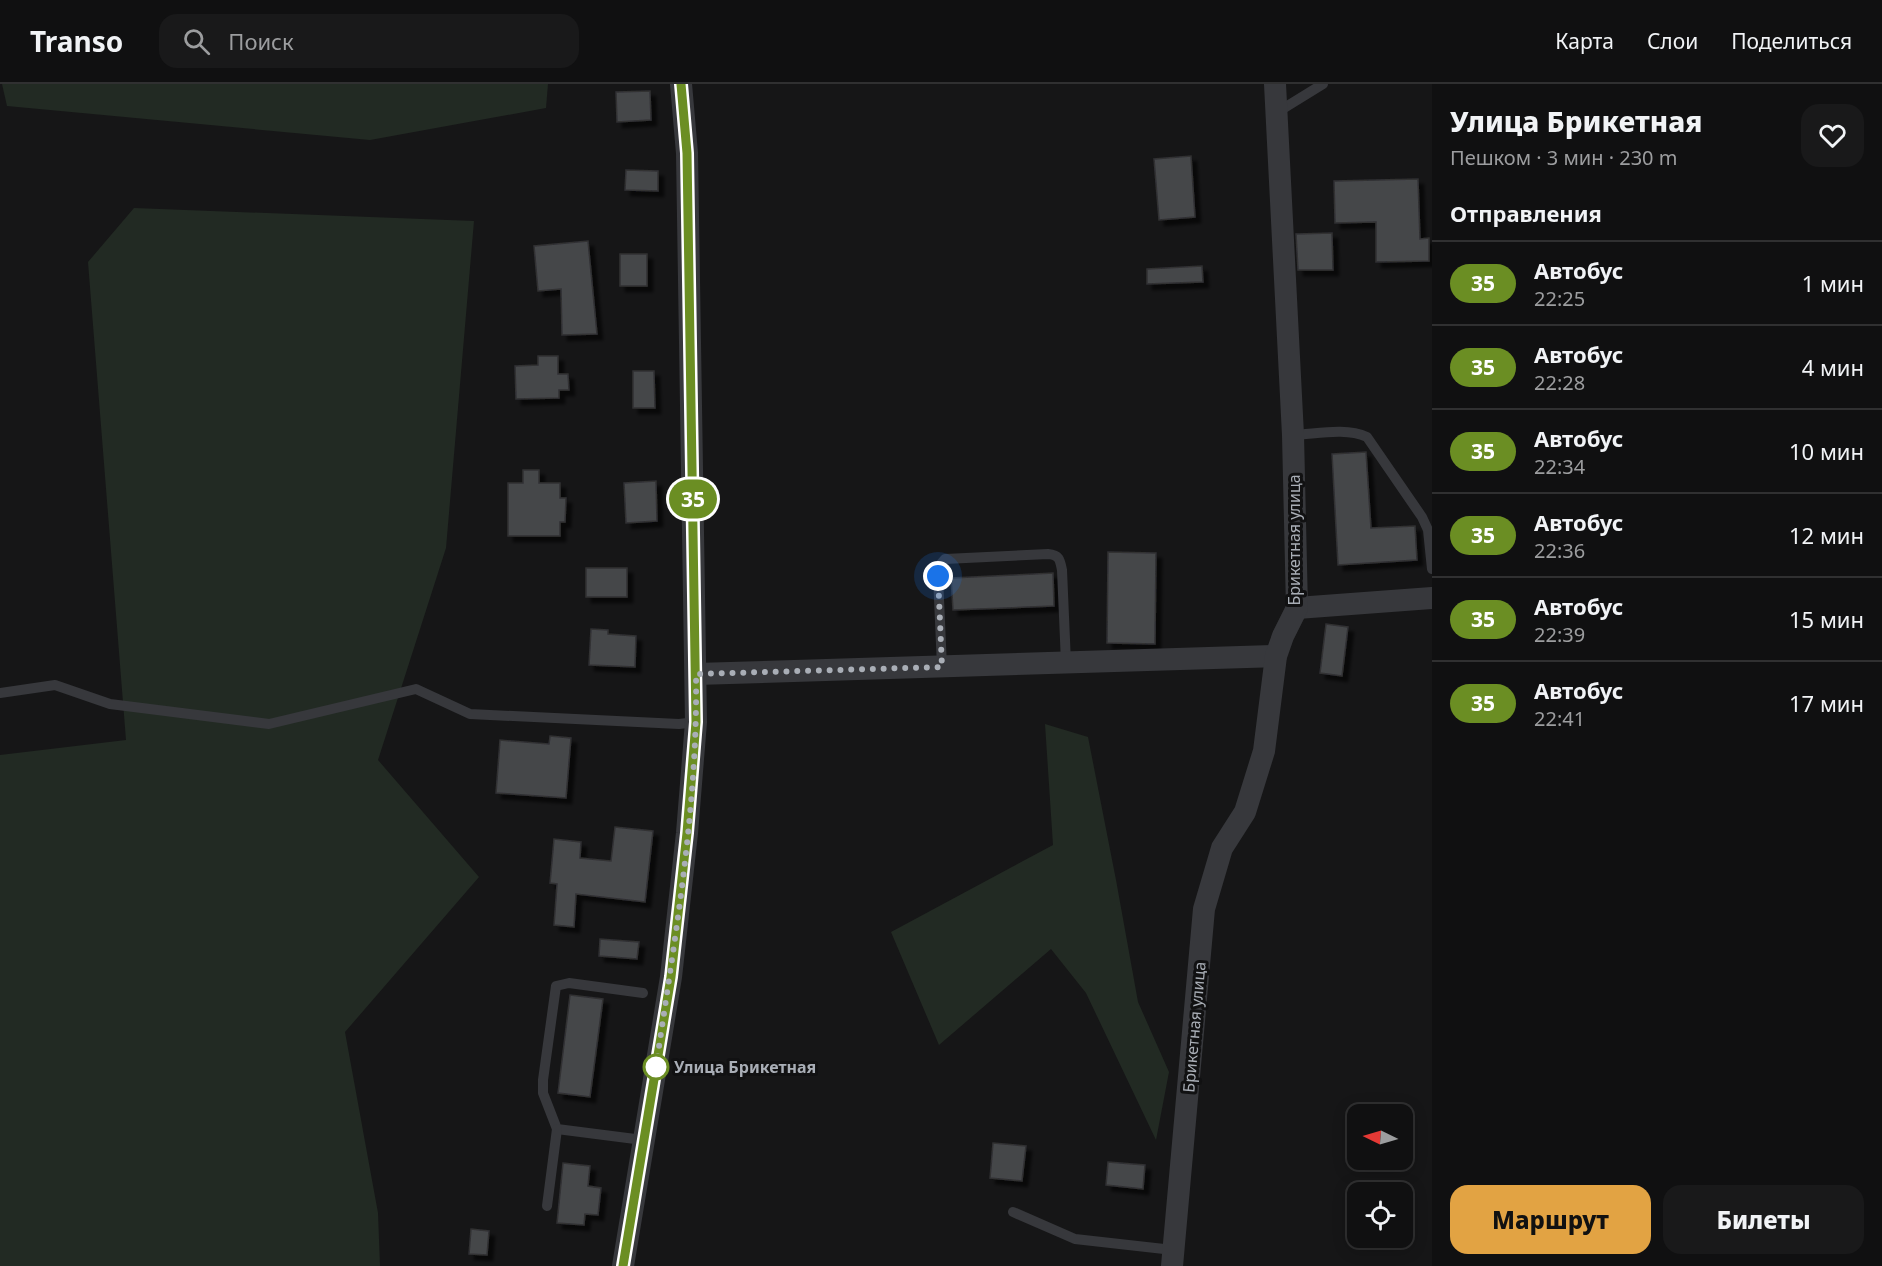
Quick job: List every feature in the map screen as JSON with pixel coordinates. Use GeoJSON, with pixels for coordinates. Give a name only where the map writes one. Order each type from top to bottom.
{"type":"FeatureCollection","features":[{"type":"Feature","properties":{"kind":"street"},"geometry":{"type":"LineString","coordinates":[[622,1266],[671,977],[687,833],[696,722],[687,153],[681,84]]}},
{"type":"Feature","properties":{"kind":"street","name":"Брикетная улица"},"geometry":{"type":"LineString","coordinates":[[1173,1258],[1204,909],[1222,848],[1245,812],[1264,751],[1276,656],[1297,608],[1293,435],[1275,84]]}},
{"type":"Feature","properties":{"kind":"street"},"geometry":{"type":"LineString","coordinates":[[1297,608],[1432,598]]}},
{"type":"Feature","properties":{"kind":"street"},"geometry":{"type":"LineString","coordinates":[[696,674],[1276,656]]}},
{"type":"Feature","properties":{"kind":"lane"},"geometry":{"type":"LineString","coordinates":[[1276,112],[1323,84]]}},
{"type":"Feature","properties":{"kind":"lane"},"geometry":{"type":"LineString","coordinates":[[1293,435],[1346,432],[1358,433],[1367,437],[1422,517],[1428,530],[1432,569]]}},
{"type":"Feature","properties":{"kind":"lane"},"geometry":{"type":"LineString","coordinates":[[942,667],[938,576],[939,566],[945,559],[1048,554],[1056,555],[1060,559],[1062,570],[1066,663]]}},
{"type":"Feature","properties":{"kind":"lane"},"geometry":{"type":"LineString","coordinates":[[0,693],[55,685],[110,704],[269,724],[416,690],[470,714],[679,724],[696,722]]}},
{"type":"Feature","properties":{"kind":"lane"},"geometry":{"type":"LineString","coordinates":[[547,1206],[557,1129],[543,1093],[543,1080],[556,986],[569,983],[643,993]]}},
{"type":"Feature","properties":{"kind":"lane"},"geometry":{"type":"LineString","coordinates":[[557,1129],[644,1140]]}},
{"type":"Feature","properties":{"kind":"lane"},"geometry":{"type":"LineString","coordinates":[[1013,1212],[1075,1239],[1173,1258]]}},
{"type":"Feature","properties":{"kind":"shaded area"},"geometry":{"type":"Polygon","coordinates":[[[2,84],[548,84],[546,108],[370,140],[7,106],[2,84]]]}},
{"type":"Feature","properties":{"kind":"shaded area"},"geometry":{"type":"Polygon","coordinates":[[[134,208],[474,221],[446,548],[378,760],[479,877],[345,1032],[378,1213],[380,1266],[0,1266],[0,755],[126,740],[88,262],[134,208]]]}},
{"type":"Feature","properties":{"kind":"shaded area"},"geometry":{"type":"Polygon","coordinates":[[[1045,724],[1088,737],[1138,1002],[1169,1072],[1156,1140],[1086,993],[1051,949],[939,1045],[891,932],[1053,845],[1045,724]]]}},
{"type":"Feature","properties":{"kind":"building"},"geometry":{"type":"Polygon","coordinates":[[[650,91],[651,120],[617,122],[616,92],[650,91]]]}},
{"type":"Feature","properties":{"kind":"building"},"geometry":{"type":"Polygon","coordinates":[[[1191,156],[1195,217],[1159,220],[1154,159],[1191,156]]]}},
{"type":"Feature","properties":{"kind":"building"},"geometry":{"type":"Polygon","coordinates":[[[626,170],[658,171],[658,191],[625,190],[626,170]]]}},
{"type":"Feature","properties":{"kind":"building"},"geometry":{"type":"Polygon","coordinates":[[[1418,179],[1420,239],[1429,238],[1429,261],[1376,262],[1376,222],[1335,223],[1334,181],[1418,179]]]}},
{"type":"Feature","properties":{"kind":"building"},"geometry":{"type":"Polygon","coordinates":[[[1332,233],[1333,270],[1298,270],[1296,234],[1332,233]]]}},
{"type":"Feature","properties":{"kind":"building"},"geometry":{"type":"Polygon","coordinates":[[[588,241],[597,334],[562,335],[561,289],[538,291],[534,246],[588,241]]]}},
{"type":"Feature","properties":{"kind":"building"},"geometry":{"type":"Polygon","coordinates":[[[620,254],[647,254],[647,286],[620,286],[620,254]]]}},
{"type":"Feature","properties":{"kind":"building"},"geometry":{"type":"Polygon","coordinates":[[[1202,266],[1203,282],[1147,284],[1147,269],[1202,266]]]}},
{"type":"Feature","properties":{"kind":"building"},"geometry":{"type":"Polygon","coordinates":[[[538,356],[558,356],[558,374],[568,374],[569,390],[559,390],[559,398],[516,399],[515,366],[538,365],[538,356]]]}},
{"type":"Feature","properties":{"kind":"building"},"geometry":{"type":"Polygon","coordinates":[[[633,371],[654,371],[655,408],[633,408],[633,371]]]}},
{"type":"Feature","properties":{"kind":"building"},"geometry":{"type":"Polygon","coordinates":[[[1366,452],[1371,528],[1415,526],[1417,560],[1338,565],[1332,454],[1366,452]]]}},
{"type":"Feature","properties":{"kind":"building"},"geometry":{"type":"Polygon","coordinates":[[[523,470],[539,470],[539,483],[560,483],[560,498],[566,498],[565,522],[560,522],[560,536],[508,536],[508,483],[523,483],[523,470]]]}},
{"type":"Feature","properties":{"kind":"building"},"geometry":{"type":"Polygon","coordinates":[[[656,481],[657,521],[626,523],[624,483],[656,481]]]}},
{"type":"Feature","properties":{"kind":"building"},"geometry":{"type":"Polygon","coordinates":[[[1108,552],[1156,553],[1155,644],[1107,643],[1108,552]]]}},
{"type":"Feature","properties":{"kind":"building"},"geometry":{"type":"Polygon","coordinates":[[[586,568],[627,568],[627,597],[586,597],[586,568]]]}},
{"type":"Feature","properties":{"kind":"building"},"geometry":{"type":"Polygon","coordinates":[[[1053,573],[1054,606],[953,610],[951,578],[1053,573]]]}},
{"type":"Feature","properties":{"kind":"building"},"geometry":{"type":"Polygon","coordinates":[[[1326,624],[1348,627],[1342,676],[1320,673],[1326,624]]]}},
{"type":"Feature","properties":{"kind":"building"},"geometry":{"type":"Polygon","coordinates":[[[591,629],[608,630],[608,634],[636,636],[635,667],[589,665],[591,629]]]}},
{"type":"Feature","properties":{"kind":"building"},"geometry":{"type":"Polygon","coordinates":[[[550,736],[571,738],[566,798],[496,793],[500,740],[549,744],[550,736]]]}},
{"type":"Feature","properties":{"kind":"building"},"geometry":{"type":"Polygon","coordinates":[[[615,827],[653,831],[645,902],[576,894],[574,927],[554,925],[557,884],[550,883],[554,839],[581,842],[580,858],[611,861],[615,827]]]}},
{"type":"Feature","properties":{"kind":"building"},"geometry":{"type":"Polygon","coordinates":[[[600,939],[639,942],[637,959],[599,956],[600,939]]]}},
{"type":"Feature","properties":{"kind":"building"},"geometry":{"type":"Polygon","coordinates":[[[570,995],[603,999],[590,1097],[558,1093],[570,995]]]}},
{"type":"Feature","properties":{"kind":"building"},"geometry":{"type":"Polygon","coordinates":[[[993,1143],[1026,1146],[1022,1181],[990,1178],[993,1143]]]}},
{"type":"Feature","properties":{"kind":"building"},"geometry":{"type":"Polygon","coordinates":[[[1108,1162],[1145,1165],[1143,1189],[1106,1185],[1108,1162]]]}},
{"type":"Feature","properties":{"kind":"building"},"geometry":{"type":"Polygon","coordinates":[[[563,1163],[590,1166],[588,1186],[601,1188],[598,1215],[585,1214],[584,1225],[557,1223],[563,1163]]]}},
{"type":"Feature","properties":{"kind":"building"},"geometry":{"type":"Polygon","coordinates":[[[471,1229],[489,1231],[487,1255],[469,1254],[471,1229]]]}},
{"type":"Feature","properties":{"kind":"bus line","name":"35"},"geometry":{"type":"LineString","coordinates":[[623,1266],[671,977],[687,833],[696,722],[687,153],[681,84]]}},
{"type":"Feature","properties":{"kind":"place","name":"Улица Брикетная"},"geometry":{"type":"Point","coordinates":[656,1067]}},
{"type":"Feature","properties":{"kind":"route"},"geometry":{"type":"LineString","coordinates":[[656,1067],[671,977],[687,833],[696,722],[696,674],[942,667],[938,576]]}}]}
